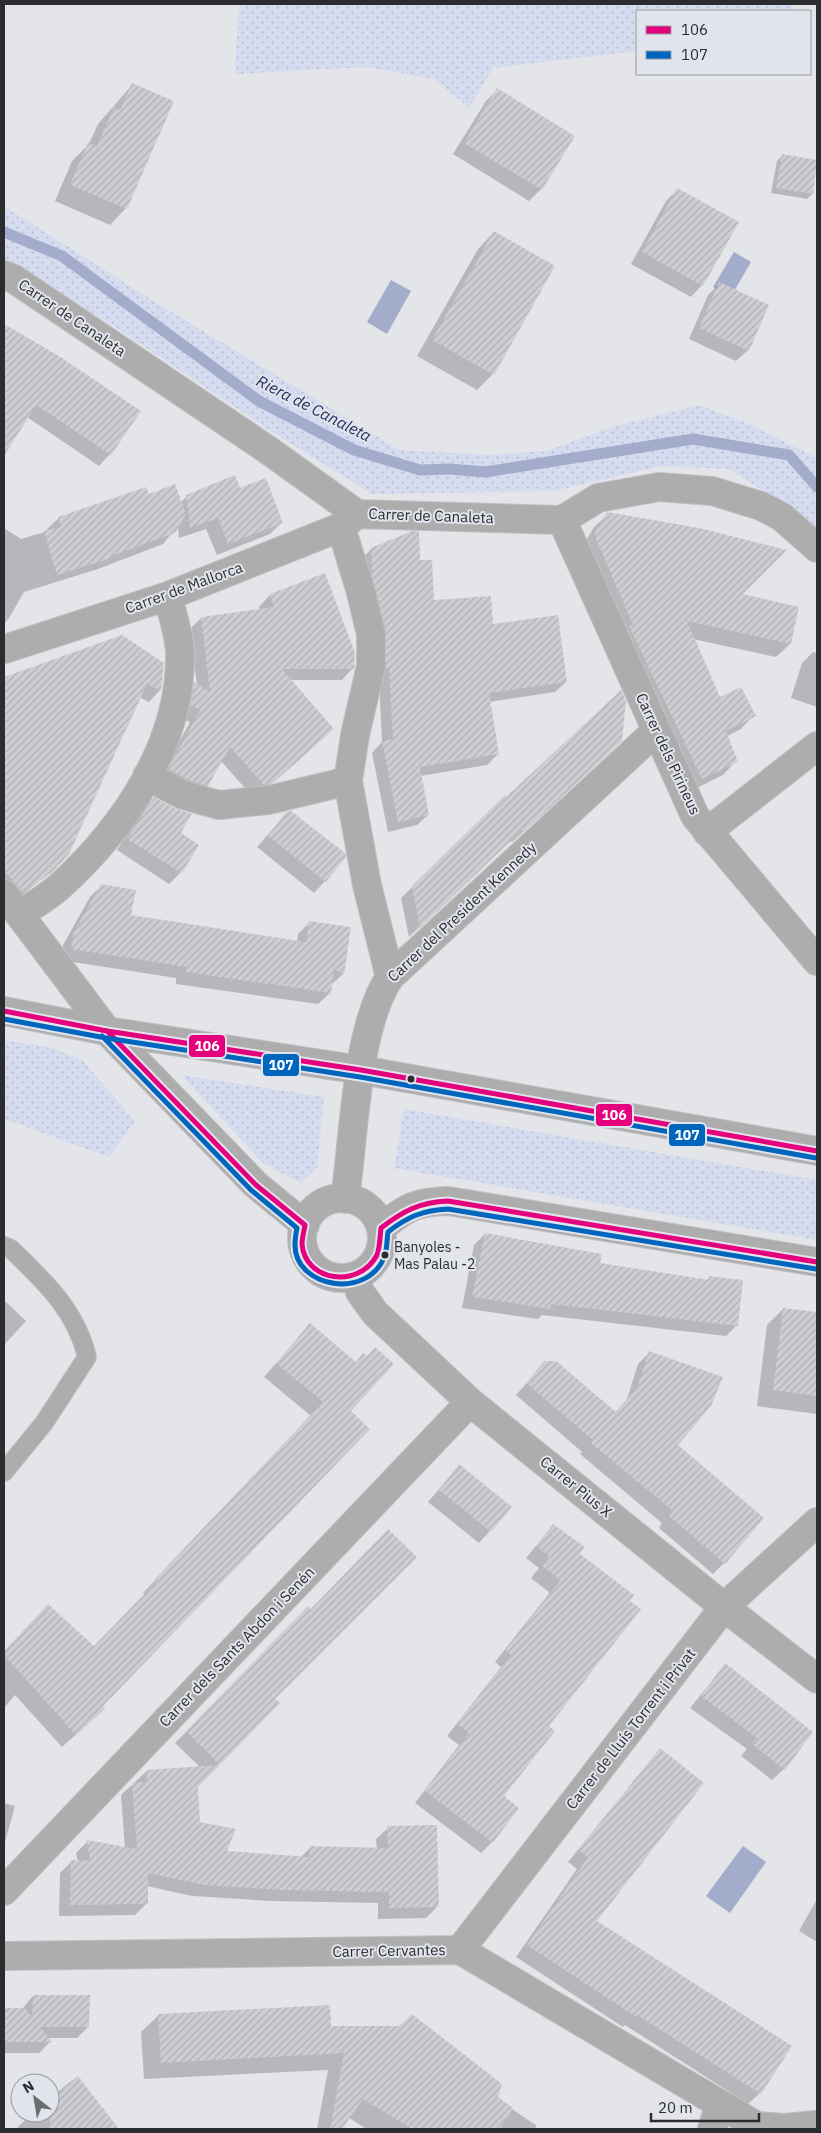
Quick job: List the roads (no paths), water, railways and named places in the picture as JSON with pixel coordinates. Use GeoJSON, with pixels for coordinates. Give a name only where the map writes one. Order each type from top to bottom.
{"type":"FeatureCollection","features":[{"type":"Feature","properties":{"kind":"street","name":"Carrer de Canaleta"},"geometry":{"type":"LineString","coordinates":[[4,275],[14,279],[268,450],[349,521],[562,520]]}},
{"type":"Feature","properties":{"kind":"street"},"geometry":{"type":"LineString","coordinates":[[562,520],[598,498],[659,487],[712,491],[761,506],[782,516],[817,548]]}},
{"type":"Feature","properties":{"kind":"street","name":"Carrer dels Pirineus"},"geometry":{"type":"LineString","coordinates":[[562,520],[695,816],[817,961]]}},
{"type":"Feature","properties":{"kind":"street","name":"Carrer de Mallorca"},"geometry":{"type":"LineString","coordinates":[[4,650],[168,596],[349,521]]}},
{"type":"Feature","properties":{"kind":"street"},"geometry":{"type":"LineString","coordinates":[[349,521],[371,634],[372,666],[355,735],[348,781],[367,885],[390,977]]}},
{"type":"Feature","properties":{"kind":"street"},"geometry":{"type":"LineString","coordinates":[[20,915],[59,887],[102,842],[125,813],[147,776],[168,734],[177,689],[180,650],[168,596]]}},
{"type":"Feature","properties":{"kind":"street","name":"Carrer del President Kennedy"},"geometry":{"type":"LineString","coordinates":[[344,1198],[361,1070],[374,1009],[390,977],[656,731]]}},
{"type":"Feature","properties":{"kind":"street"},"geometry":{"type":"LineString","coordinates":[[707,832],[817,746]]}},
{"type":"Feature","properties":{"kind":"street"},"geometry":{"type":"LineString","coordinates":[[147,776],[183,795],[219,805],[269,800],[348,781]]}},
{"type":"Feature","properties":{"kind":"street"},"geometry":{"type":"LineString","coordinates":[[4,894],[107,1030],[256,1185],[305,1225]]}},
{"type":"Feature","properties":{"kind":"street"},"geometry":{"type":"LineString","coordinates":[[4,1011],[107,1030],[361,1070],[817,1151]]}},
{"type":"Feature","properties":{"kind":"street"},"geometry":{"type":"LineString","coordinates":[[344,1198],[363,1204],[375,1214],[381,1228],[382,1244],[377,1259],[366,1271],[355,1276],[336,1278],[321,1273],[309,1262],[303,1248],[302,1232],[308,1217],[319,1206],[333,1199],[344,1198]]}},
{"type":"Feature","properties":{"kind":"street"},"geometry":{"type":"LineString","coordinates":[[381,1228],[400,1213],[422,1202],[448,1201],[817,1262]]}},
{"type":"Feature","properties":{"kind":"street","name":"Carrer Pius X"},"geometry":{"type":"LineString","coordinates":[[355,1276],[360,1292],[375,1312],[470,1402],[724,1607],[817,1679]]}},
{"type":"Feature","properties":{"kind":"street","name":"Carrer dels Sants Abdon i Senén"},"geometry":{"type":"LineString","coordinates":[[4,1891],[470,1402]]}},
{"type":"Feature","properties":{"kind":"street","name":"Carrer de Lluís Torrent i Privat"},"geometry":{"type":"LineString","coordinates":[[460,1950],[724,1607],[817,1522]]}},
{"type":"Feature","properties":{"kind":"street","name":"Carrer Cervantes"},"geometry":{"type":"LineString","coordinates":[[4,1956],[460,1950],[758,2126],[785,2128],[814,2126]]}},
{"type":"Feature","properties":{"kind":"street"},"geometry":{"type":"LineString","coordinates":[[712,2129],[720,2104]]}},
{"type":"Feature","properties":{"kind":"lane"},"geometry":{"type":"LineString","coordinates":[[4,1246],[11,1249],[52,1288],[82,1335],[87,1357],[44,1423],[4,1472]]}},
{"type":"Feature","properties":{"kind":"water"},"geometry":{"type":"Polygon","coordinates":[[[734,252],[751,262],[730,298],[713,287],[734,252]]]}},
{"type":"Feature","properties":{"kind":"water"},"geometry":{"type":"Polygon","coordinates":[[[391,280],[411,291],[387,334],[367,322],[391,280]]]}},
{"type":"Feature","properties":{"kind":"water"},"geometry":{"type":"Polygon","coordinates":[[[743,1846],[766,1862],[730,1913],[706,1896],[743,1846]]]}},
{"type":"Feature","properties":{"kind":"waterway","name":"Riera de Canaleta"},"geometry":{"type":"LineString","coordinates":[[4,232],[62,256],[259,401],[354,450],[420,470],[449,469],[485,472],[693,439],[789,455],[817,487]]}},
{"type":"Feature","properties":{"kind":"place","name":"Banyoles - Mas Palau -2"},"geometry":{"type":"Point","coordinates":[385,1255]}}]}
